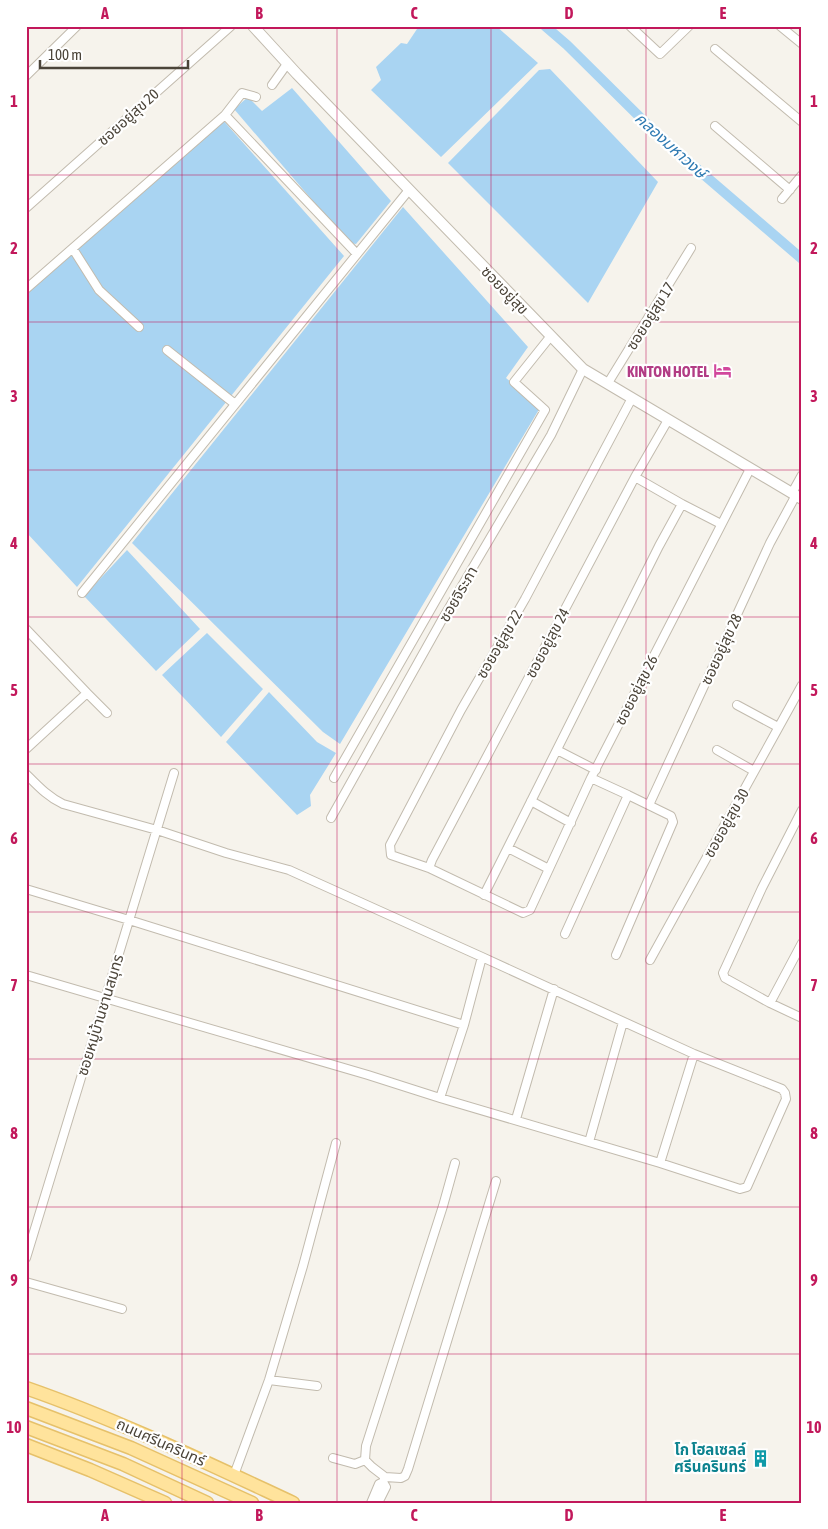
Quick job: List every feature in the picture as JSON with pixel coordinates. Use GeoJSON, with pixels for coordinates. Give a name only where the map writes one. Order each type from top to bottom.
{"type":"FeatureCollection","features":[{"type":"Feature","properties":{"kind":"main road","name":"ถนนศรีนครินทร์"},"geometry":{"type":"LineString","coordinates":[[26,1388],[151,1437],[293,1503]]}},
{"type":"Feature","properties":{"kind":"main road","name":"ถนนศรีนครินทร์"},"geometry":{"type":"LineString","coordinates":[[26,1408],[140,1452],[252,1503]]}},
{"type":"Feature","properties":{"kind":"main road"},"geometry":{"type":"LineString","coordinates":[[26,1427],[123,1464],[207,1503]]}},
{"type":"Feature","properties":{"kind":"main road"},"geometry":{"type":"LineString","coordinates":[[26,1445],[90,1470],[165,1503]]}},
{"type":"Feature","properties":{"kind":"street"},"geometry":{"type":"LineString","coordinates":[[26,76],[77,26]]}},
{"type":"Feature","properties":{"kind":"street","name":"ซอยอยู่สุข 20"},"geometry":{"type":"LineString","coordinates":[[26,208],[231,26]]}},
{"type":"Feature","properties":{"kind":"street","name":"ซอยอยู่สุข"},"geometry":{"type":"LineString","coordinates":[[253,26],[287,64],[583,369],[796,496]]}},
{"type":"Feature","properties":{"kind":"street"},"geometry":{"type":"LineString","coordinates":[[630,26],[660,54],[689,26]]}},
{"type":"Feature","properties":{"kind":"street"},"geometry":{"type":"LineString","coordinates":[[780,26],[802,44]]}},
{"type":"Feature","properties":{"kind":"street"},"geometry":{"type":"LineString","coordinates":[[715,49],[802,122]]}},
{"type":"Feature","properties":{"kind":"street"},"geometry":{"type":"LineString","coordinates":[[272,85],[287,64]]}},
{"type":"Feature","properties":{"kind":"street"},"geometry":{"type":"LineString","coordinates":[[26,289],[225,114],[242,93],[256,97]]}},
{"type":"Feature","properties":{"kind":"street"},"geometry":{"type":"LineString","coordinates":[[225,114],[357,254]]}},
{"type":"Feature","properties":{"kind":"street"},"geometry":{"type":"LineString","coordinates":[[715,126],[790,190]]}},
{"type":"Feature","properties":{"kind":"street"},"geometry":{"type":"LineString","coordinates":[[782,199],[802,175]]}},
{"type":"Feature","properties":{"kind":"street"},"geometry":{"type":"LineString","coordinates":[[82,593],[409,190]]}},
{"type":"Feature","properties":{"kind":"street","name":"ซอยอยู่สุข 17"},"geometry":{"type":"LineString","coordinates":[[608,383],[691,248]]}},
{"type":"Feature","properties":{"kind":"street"},"geometry":{"type":"LineString","coordinates":[[73,249],[100,290],[139,327]]}},
{"type":"Feature","properties":{"kind":"street"},"geometry":{"type":"LineString","coordinates":[[334,778],[544,410],[514,382],[550,337]]}},
{"type":"Feature","properties":{"kind":"street"},"geometry":{"type":"LineString","coordinates":[[167,350],[235,404]]}},
{"type":"Feature","properties":{"kind":"street","name":"ซอยจิระภา"},"geometry":{"type":"LineString","coordinates":[[331,818],[443,618],[551,435],[583,369]]}},
{"type":"Feature","properties":{"kind":"street","name":"ซอยอยู่สุข 22"},"geometry":{"type":"LineString","coordinates":[[429,868],[391,854],[390,845],[461,710],[525,599],[632,398]]}},
{"type":"Feature","properties":{"kind":"street","name":"ซอยอยู่สุข 24"},"geometry":{"type":"LineString","coordinates":[[429,868],[635,477],[668,420]]}},
{"type":"Feature","properties":{"kind":"street","name":"ซอยอยู่สุข 26"},"geometry":{"type":"LineString","coordinates":[[484,895],[520,911],[526,912],[530,910],[591,778],[750,469]]}},
{"type":"Feature","properties":{"kind":"street","name":"ซอยอยู่สุข 28"},"geometry":{"type":"LineString","coordinates":[[649,804],[770,543],[796,496],[802,475]]}},
{"type":"Feature","properties":{"kind":"street"},"geometry":{"type":"LineString","coordinates":[[635,477],[721,524]]}},
{"type":"Feature","properties":{"kind":"street"},"geometry":{"type":"LineString","coordinates":[[429,868],[484,895],[658,546],[682,504]]}},
{"type":"Feature","properties":{"kind":"street"},"geometry":{"type":"LineString","coordinates":[[26,629],[107,713]]}},
{"type":"Feature","properties":{"kind":"street","name":"ซอยอยู่สุข 30"},"geometry":{"type":"LineString","coordinates":[[650,960],[802,685]]}},
{"type":"Feature","properties":{"kind":"street"},"geometry":{"type":"LineString","coordinates":[[26,749],[87,693]]}},
{"type":"Feature","properties":{"kind":"street"},"geometry":{"type":"LineString","coordinates":[[737,705],[778,728]]}},
{"type":"Feature","properties":{"kind":"street"},"geometry":{"type":"LineString","coordinates":[[557,750],[596,770]]}},
{"type":"Feature","properties":{"kind":"street"},"geometry":{"type":"LineString","coordinates":[[717,750],[754,771]]}},
{"type":"Feature","properties":{"kind":"street","name":"ซอยหมู่บ้านชานสมุทร"},"geometry":{"type":"LineString","coordinates":[[26,1258],[174,773]]}},
{"type":"Feature","properties":{"kind":"street"},"geometry":{"type":"LineString","coordinates":[[26,774],[42,791],[63,804],[289,870],[482,956],[694,1054],[782,1089],[786,1099],[747,1187],[740,1189],[516,1119],[26,975]]}},
{"type":"Feature","properties":{"kind":"street"},"geometry":{"type":"LineString","coordinates":[[591,778],[649,804],[671,816],[674,822],[616,954]]}},
{"type":"Feature","properties":{"kind":"street"},"geometry":{"type":"LineString","coordinates":[[565,934],[628,795]]}},
{"type":"Feature","properties":{"kind":"street"},"geometry":{"type":"LineString","coordinates":[[531,801],[571,823]]}},
{"type":"Feature","properties":{"kind":"street"},"geometry":{"type":"LineString","coordinates":[[802,810],[723,973],[725,978],[802,1018]]}},
{"type":"Feature","properties":{"kind":"street"},"geometry":{"type":"LineString","coordinates":[[508,848],[549,869]]}},
{"type":"Feature","properties":{"kind":"street"},"geometry":{"type":"LineString","coordinates":[[26,889],[464,1025]]}},
{"type":"Feature","properties":{"kind":"street"},"geometry":{"type":"LineString","coordinates":[[770,1003],[802,943]]}},
{"type":"Feature","properties":{"kind":"street"},"geometry":{"type":"LineString","coordinates":[[440,1098],[464,1025],[482,956]]}},
{"type":"Feature","properties":{"kind":"street"},"geometry":{"type":"LineString","coordinates":[[516,1119],[554,989]]}},
{"type":"Feature","properties":{"kind":"street"},"geometry":{"type":"LineString","coordinates":[[589,1142],[623,1022]]}},
{"type":"Feature","properties":{"kind":"street"},"geometry":{"type":"LineString","coordinates":[[660,1163],[694,1054]]}},
{"type":"Feature","properties":{"kind":"street"},"geometry":{"type":"LineString","coordinates":[[234,1475],[269,1380],[303,1266],[336,1143]]}},
{"type":"Feature","properties":{"kind":"street"},"geometry":{"type":"LineString","coordinates":[[378,1503],[386,1488],[384,1480],[365,1460],[366,1446],[455,1163]]}},
{"type":"Feature","properties":{"kind":"street"},"geometry":{"type":"LineString","coordinates":[[371,1503],[379,1484],[384,1480],[401,1478],[405,1476],[408,1470],[496,1181]]}},
{"type":"Feature","properties":{"kind":"street"},"geometry":{"type":"LineString","coordinates":[[26,1282],[122,1310]]}},
{"type":"Feature","properties":{"kind":"street"},"geometry":{"type":"LineString","coordinates":[[269,1380],[317,1386]]}},
{"type":"Feature","properties":{"kind":"street"},"geometry":{"type":"LineString","coordinates":[[333,1458],[355,1464],[365,1460]]}},
{"type":"Feature","properties":{"kind":"water"},"geometry":{"type":"Polygon","coordinates":[[[419,26],[496,26],[538,63],[441,157],[371,90],[381,80],[376,67],[401,43],[407,44],[419,26]]]}},
{"type":"Feature","properties":{"kind":"water"},"geometry":{"type":"Polygon","coordinates":[[[550,69],[658,182],[588,303],[448,163],[539,70],[550,69]]]}},
{"type":"Feature","properties":{"kind":"water"},"geometry":{"type":"Polygon","coordinates":[[[292,88],[391,201],[356,244],[349,243],[234,109],[248,97],[262,111],[292,88]]]}},
{"type":"Feature","properties":{"kind":"water"},"geometry":{"type":"Polygon","coordinates":[[[221,118],[344,256],[77,587],[26,532],[26,291],[221,118]]]}},
{"type":"Feature","properties":{"kind":"water"},"geometry":{"type":"Polygon","coordinates":[[[403,207],[528,347],[506,378],[541,406],[340,744],[323,732],[132,543],[403,207]]]}},
{"type":"Feature","properties":{"kind":"water"},"geometry":{"type":"Polygon","coordinates":[[[127,550],[200,629],[156,671],[84,596],[127,550]]]}},
{"type":"Feature","properties":{"kind":"water"},"geometry":{"type":"Polygon","coordinates":[[[207,633],[263,689],[221,737],[162,675],[207,633]]]}},
{"type":"Feature","properties":{"kind":"water"},"geometry":{"type":"Polygon","coordinates":[[[269,692],[317,742],[336,753],[310,795],[311,806],[297,815],[226,742],[269,692]]]}},
{"type":"Feature","properties":{"kind":"waterway","name":"คลองมหาวงษ์"},"geometry":{"type":"LineString","coordinates":[[545,26],[567,45],[660,137],[802,259]]}},
{"type":"Feature","properties":{"kind":"place","name":"KINTON HOTEL"},"geometry":{"type":"Point","coordinates":[723,371]}},
{"type":"Feature","properties":{"kind":"place","name":"โก โฮลเซลล์ ศรีนครินทร์"},"geometry":{"type":"Point","coordinates":[760,1458]}}]}
